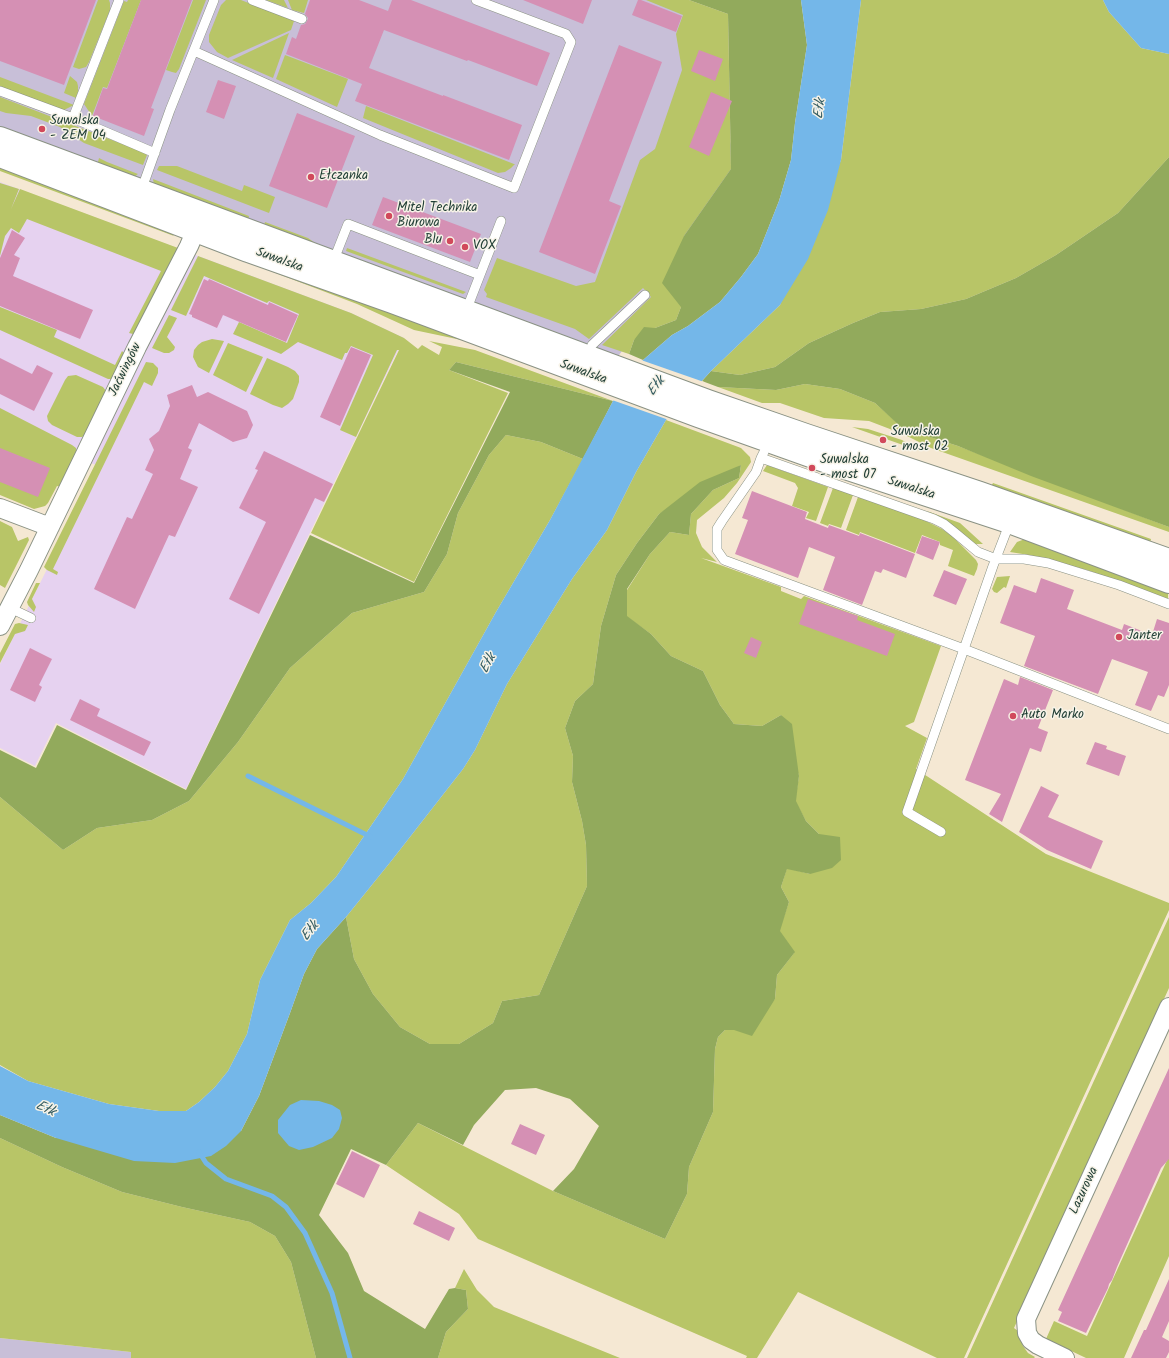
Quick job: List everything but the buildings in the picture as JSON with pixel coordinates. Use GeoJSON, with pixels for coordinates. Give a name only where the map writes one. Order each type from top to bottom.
{"type":"FeatureCollection","features":[{"type":"Feature","properties":{"kind":"street","name":"Suwalska"},"geometry":{"type":"LineString","coordinates":[[0,138],[138,199]]}},
{"type":"Feature","properties":{"kind":"street","name":"Suwalska"},"geometry":{"type":"LineString","coordinates":[[0,156],[138,199],[606,372],[703,408],[768,441],[1169,560]]}},
{"type":"Feature","properties":{"kind":"street","name":"Jaćwingów"},"geometry":{"type":"LineString","coordinates":[[0,626],[200,222]]}},
{"type":"Feature","properties":{"kind":"street","name":"Suwalska"},"geometry":{"type":"LineString","coordinates":[[463,319],[588,356],[606,372]]}},
{"type":"Feature","properties":{"kind":"street"},"geometry":{"type":"LineString","coordinates":[[0,508],[50,527]]}},
{"type":"Feature","properties":{"kind":"street","name":"Suwalska"},"geometry":{"type":"LineString","coordinates":[[1012,514],[1169,582]]}},
{"type":"Feature","properties":{"kind":"street","name":"Lazurowa"},"geometry":{"type":"LineString","coordinates":[[1065,1358],[1038,1346],[1031,1340],[1027,1333],[1026,1319],[1169,1007]]}},
{"type":"Feature","properties":{"kind":"lane"},"geometry":{"type":"LineString","coordinates":[[73,118],[118,0]]}},
{"type":"Feature","properties":{"kind":"lane"},"geometry":{"type":"LineString","coordinates":[[138,199],[214,0]]}},
{"type":"Feature","properties":{"kind":"lane"},"geometry":{"type":"LineString","coordinates":[[252,0],[302,19]]}},
{"type":"Feature","properties":{"kind":"lane"},"geometry":{"type":"LineString","coordinates":[[194,51],[380,135],[514,188],[571,42],[566,34],[476,0]]}},
{"type":"Feature","properties":{"kind":"lane"},"geometry":{"type":"LineString","coordinates":[[0,91],[73,118],[155,153]]}},
{"type":"Feature","properties":{"kind":"lane"},"geometry":{"type":"LineString","coordinates":[[463,319],[501,221]]}},
{"type":"Feature","properties":{"kind":"lane"},"geometry":{"type":"LineString","coordinates":[[330,270],[348,224],[480,275]]}},
{"type":"Feature","properties":{"kind":"lane"},"geometry":{"type":"LineString","coordinates":[[588,356],[592,345],[645,295]]}},
{"type":"Feature","properties":{"kind":"lane"},"geometry":{"type":"LineString","coordinates":[[1169,604],[1119,585],[1048,563],[1024,559],[996,559],[978,552],[944,524],[768,441],[756,472],[718,529],[718,550],[724,560],[964,649],[1169,729]]}},
{"type":"Feature","properties":{"kind":"lane"},"geometry":{"type":"LineString","coordinates":[[941,832],[907,812],[1012,514]]}},
{"type":"Feature","properties":{"kind":"lane"},"geometry":{"type":"LineString","coordinates":[[10,608],[31,618]]}},
{"type":"Feature","properties":{"kind":"shaded area"},"geometry":{"type":"Polygon","coordinates":[[[0,0],[686,0],[742,180],[617,358],[0,128],[0,0]]]}},
{"type":"Feature","properties":{"kind":"shaded area"},"geometry":{"type":"Polygon","coordinates":[[[0,182],[351,313],[404,338],[186,789],[56,723],[35,766],[0,748],[0,664],[98,466],[0,424],[0,182]]]}},
{"type":"Feature","properties":{"kind":"shaded area"},"geometry":{"type":"Polygon","coordinates":[[[0,1338],[131,1352],[162,1358],[0,1358],[0,1338]]]}},
{"type":"Feature","properties":{"kind":"green space"},"geometry":{"type":"Polygon","coordinates":[[[98,0],[109,0],[110,10],[89,62],[86,67],[79,69],[73,67],[98,0]]]}},
{"type":"Feature","properties":{"kind":"green space"},"geometry":{"type":"Polygon","coordinates":[[[128,0],[141,0],[107,88],[103,87],[92,116],[84,104],[124,1],[127,2],[128,0]]]}},
{"type":"Feature","properties":{"kind":"green space"},"geometry":{"type":"Polygon","coordinates":[[[193,0],[206,0],[179,69],[176,73],[166,70],[193,0]]]}},
{"type":"Feature","properties":{"kind":"green space"},"geometry":{"type":"Polygon","coordinates":[[[226,0],[241,0],[294,21],[291,30],[228,58],[217,52],[209,42],[209,35],[221,5],[226,0]]]}},
{"type":"Feature","properties":{"kind":"green space"},"geometry":{"type":"Polygon","coordinates":[[[266,0],[284,0],[288,8],[266,0]]]}},
{"type":"Feature","properties":{"kind":"green space"},"geometry":{"type":"Polygon","coordinates":[[[288,0],[308,0],[304,13],[292,10],[288,0]]]}},
{"type":"Feature","properties":{"kind":"green space"},"geometry":{"type":"Polygon","coordinates":[[[646,0],[689,0],[728,14],[731,169],[684,236],[681,307],[676,320],[655,328],[634,340],[629,354],[602,345],[651,297],[643,288],[589,339],[575,329],[486,297],[487,294],[484,290],[497,258],[576,286],[595,282],[640,160],[655,149],[682,70],[676,34],[683,15],[646,0]]]}},
{"type":"Feature","properties":{"kind":"green space"},"geometry":{"type":"Polygon","coordinates":[[[689,0],[801,0],[807,45],[791,160],[779,201],[758,254],[720,302],[688,326],[672,335],[643,360],[629,354],[634,340],[644,327],[655,328],[676,320],[681,307],[662,283],[684,236],[731,169],[728,14],[689,0]]]}},
{"type":"Feature","properties":{"kind":"green space"},"geometry":{"type":"Polygon","coordinates":[[[861,0],[1103,0],[1109,12],[1141,48],[1169,54],[1169,157],[1118,213],[1056,255],[1016,278],[966,299],[921,309],[880,312],[809,343],[775,367],[740,375],[711,371],[780,305],[841,160],[861,0]]]}},
{"type":"Feature","properties":{"kind":"green space"},"geometry":{"type":"Polygon","coordinates":[[[289,33],[273,78],[232,60],[289,33]]]}},
{"type":"Feature","properties":{"kind":"green space"},"geometry":{"type":"Polygon","coordinates":[[[285,55],[348,79],[337,107],[276,79],[285,55]]]}},
{"type":"Feature","properties":{"kind":"green space"},"geometry":{"type":"Polygon","coordinates":[[[70,76],[77,82],[78,92],[76,98],[64,93],[70,76]]]}},
{"type":"Feature","properties":{"kind":"green space"},"geometry":{"type":"Polygon","coordinates":[[[0,77],[74,105],[64,110],[0,87],[0,77]]]}},
{"type":"Feature","properties":{"kind":"green space"},"geometry":{"type":"Polygon","coordinates":[[[0,97],[138,150],[147,155],[143,165],[84,143],[60,127],[31,116],[0,111],[0,97]]]}},
{"type":"Feature","properties":{"kind":"green space"},"geometry":{"type":"Polygon","coordinates":[[[366,106],[515,164],[505,172],[498,173],[363,118],[366,106]]]}},
{"type":"Feature","properties":{"kind":"green space"},"geometry":{"type":"Polygon","coordinates":[[[1169,157],[1169,527],[1031,476],[958,446],[902,428],[875,403],[840,389],[805,384],[776,390],[718,387],[702,381],[711,371],[740,375],[775,367],[809,343],[880,312],[921,309],[966,299],[1016,278],[1056,255],[1118,213],[1169,157]]]}},
{"type":"Feature","properties":{"kind":"green space"},"geometry":{"type":"Polygon","coordinates":[[[99,158],[138,174],[134,177],[108,167],[98,162],[99,158]]]}},
{"type":"Feature","properties":{"kind":"green space"},"geometry":{"type":"Polygon","coordinates":[[[159,166],[177,166],[242,191],[244,185],[275,197],[269,213],[157,170],[159,166]]]}},
{"type":"Feature","properties":{"kind":"green space"},"geometry":{"type":"Polygon","coordinates":[[[0,167],[170,232],[174,236],[0,171],[0,167]]]}},
{"type":"Feature","properties":{"kind":"green space"},"geometry":{"type":"Polygon","coordinates":[[[153,179],[249,216],[248,220],[154,185],[153,179]]]}},
{"type":"Feature","properties":{"kind":"green space"},"geometry":{"type":"Polygon","coordinates":[[[0,183],[19,189],[11,209],[20,189],[178,248],[136,332],[133,334],[129,333],[161,271],[27,219],[19,233],[11,228],[5,236],[0,256],[0,183]]]}},
{"type":"Feature","properties":{"kind":"green space"},"geometry":{"type":"Polygon","coordinates":[[[265,222],[308,238],[322,248],[264,226],[265,222]]]}},
{"type":"Feature","properties":{"kind":"green space"},"geometry":{"type":"Polygon","coordinates":[[[347,248],[466,292],[463,294],[346,251],[347,248]]]}},
{"type":"Feature","properties":{"kind":"green space"},"geometry":{"type":"Polygon","coordinates":[[[198,256],[351,313],[404,338],[418,349],[422,345],[439,355],[442,347],[429,341],[475,350],[613,401],[456,362],[449,370],[508,393],[414,582],[311,533],[399,350],[397,350],[356,437],[340,430],[373,355],[351,346],[347,353],[345,353],[342,360],[298,342],[281,354],[233,334],[239,322],[287,343],[299,314],[269,301],[267,303],[204,276],[186,316],[171,310],[198,256]]]}},
{"type":"Feature","properties":{"kind":"green space"},"geometry":{"type":"Polygon","coordinates":[[[253,262],[471,342],[414,330],[357,304],[252,264],[253,262]]]}},
{"type":"Feature","properties":{"kind":"green space"},"geometry":{"type":"Polygon","coordinates":[[[0,307],[57,330],[54,337],[115,365],[122,351],[124,353],[114,377],[108,379],[0,330],[0,307]]]}},
{"type":"Feature","properties":{"kind":"green space"},"geometry":{"type":"Polygon","coordinates":[[[169,315],[177,318],[167,337],[175,347],[174,350],[169,353],[164,353],[152,348],[169,315]]]}},
{"type":"Feature","properties":{"kind":"green space"},"geometry":{"type":"Polygon","coordinates":[[[212,339],[224,341],[209,373],[198,367],[193,357],[194,350],[198,345],[212,339]]]}},
{"type":"Feature","properties":{"kind":"green space"},"geometry":{"type":"Polygon","coordinates":[[[228,343],[263,357],[246,392],[213,375],[228,343]]]}},
{"type":"Feature","properties":{"kind":"green space"},"geometry":{"type":"Polygon","coordinates":[[[267,358],[288,367],[295,371],[299,376],[299,382],[293,399],[282,408],[250,394],[267,358]]]}},
{"type":"Feature","properties":{"kind":"green space"},"geometry":{"type":"Polygon","coordinates":[[[146,362],[153,363],[158,368],[158,373],[152,386],[144,382],[53,569],[58,572],[57,575],[44,567],[146,362]]]}},
{"type":"Feature","properties":{"kind":"green space"},"geometry":{"type":"Polygon","coordinates":[[[456,362],[613,401],[583,459],[541,442],[506,435],[489,455],[458,513],[447,554],[424,592],[352,613],[290,668],[238,742],[189,801],[152,820],[97,828],[63,850],[0,797],[0,750],[36,768],[57,725],[186,790],[310,535],[414,583],[510,392],[449,370],[456,362]]]}},
{"type":"Feature","properties":{"kind":"green space"},"geometry":{"type":"Polygon","coordinates":[[[76,375],[103,387],[106,391],[86,434],[82,437],[77,437],[52,425],[48,421],[47,416],[65,380],[68,376],[76,375]]]}},
{"type":"Feature","properties":{"kind":"green space"},"geometry":{"type":"Polygon","coordinates":[[[805,384],[840,389],[875,403],[903,428],[958,446],[1169,527],[1169,532],[931,448],[903,434],[869,421],[824,418],[780,403],[762,403],[718,387],[776,390],[805,384]]]}},
{"type":"Feature","properties":{"kind":"green space"},"geometry":{"type":"Polygon","coordinates":[[[0,408],[76,448],[77,454],[61,487],[57,486],[45,506],[34,509],[0,495],[0,408]]]}},
{"type":"Feature","properties":{"kind":"green space"},"geometry":{"type":"Polygon","coordinates":[[[666,420],[741,448],[750,457],[751,462],[737,483],[724,498],[697,520],[696,533],[702,547],[717,562],[701,558],[781,587],[781,591],[801,599],[804,596],[941,646],[914,722],[905,726],[927,738],[916,769],[1046,854],[1169,903],[1169,910],[964,1358],[937,1358],[798,1292],[757,1358],[746,1358],[747,1356],[478,1239],[459,1214],[386,1165],[418,1123],[553,1191],[665,1239],[687,1194],[689,1167],[713,1112],[715,1049],[718,1037],[725,1030],[734,1030],[775,999],[777,975],[794,953],[779,931],[789,902],[781,887],[787,868],[810,874],[819,834],[806,821],[795,801],[799,776],[781,715],[762,726],[734,724],[720,705],[703,671],[671,656],[651,634],[627,617],[627,590],[650,554],[670,532],[689,535],[691,514],[713,490],[739,478],[741,465],[659,514],[637,543],[616,575],[601,626],[593,684],[575,701],[565,728],[573,756],[572,782],[582,821],[586,845],[587,886],[539,995],[502,1001],[493,1023],[459,1044],[430,1044],[400,1027],[373,994],[354,959],[346,917],[463,769],[475,750],[507,684],[572,579],[607,530],[636,472],[666,420]]]}},
{"type":"Feature","properties":{"kind":"green space"},"geometry":{"type":"Polygon","coordinates":[[[852,427],[868,429],[902,440],[920,451],[852,427]]]}},
{"type":"Feature","properties":{"kind":"green space"},"geometry":{"type":"Polygon","coordinates":[[[506,435],[541,442],[583,459],[403,779],[336,877],[311,903],[290,920],[260,980],[247,1034],[228,1071],[215,1087],[199,1102],[186,1111],[159,1111],[109,1104],[28,1081],[0,1065],[0,797],[63,850],[97,828],[152,820],[189,801],[238,742],[290,668],[352,613],[424,592],[447,554],[458,513],[489,455],[506,435]]]}},
{"type":"Feature","properties":{"kind":"green space"},"geometry":{"type":"Polygon","coordinates":[[[741,465],[739,478],[713,490],[691,514],[689,535],[670,532],[650,554],[627,589],[627,616],[651,634],[671,656],[703,671],[720,705],[734,724],[762,726],[781,715],[792,724],[799,776],[796,801],[806,821],[819,834],[840,837],[841,860],[832,868],[810,874],[787,869],[781,887],[789,902],[780,931],[795,952],[777,975],[775,999],[752,1036],[734,1030],[725,1030],[718,1037],[715,1049],[713,1112],[689,1167],[687,1194],[665,1239],[553,1191],[574,1169],[599,1126],[570,1099],[536,1088],[505,1090],[474,1125],[463,1145],[418,1123],[386,1165],[351,1149],[319,1215],[348,1253],[364,1291],[425,1329],[449,1289],[455,1288],[466,1290],[468,1309],[446,1332],[438,1358],[316,1358],[291,1262],[275,1236],[250,1222],[122,1192],[62,1167],[0,1138],[0,1115],[56,1138],[241,1131],[259,1096],[304,974],[317,949],[346,917],[354,959],[373,994],[400,1027],[430,1044],[459,1044],[493,1023],[502,1001],[539,995],[587,886],[586,845],[582,821],[572,782],[573,756],[565,728],[575,701],[593,684],[601,626],[616,575],[637,543],[659,514],[700,482],[741,465]]]}},
{"type":"Feature","properties":{"kind":"green space"},"geometry":{"type":"Polygon","coordinates":[[[767,465],[828,487],[816,521],[806,518],[809,512],[792,506],[798,488],[795,483],[763,471],[767,465]]]}},
{"type":"Feature","properties":{"kind":"green space"},"geometry":{"type":"Polygon","coordinates":[[[993,483],[1151,539],[1150,544],[990,488],[993,483]]]}},
{"type":"Feature","properties":{"kind":"green space"},"geometry":{"type":"Polygon","coordinates":[[[833,488],[853,495],[841,528],[820,523],[833,488]]]}},
{"type":"Feature","properties":{"kind":"green space"},"geometry":{"type":"Polygon","coordinates":[[[858,497],[922,519],[942,529],[952,536],[976,560],[978,564],[974,576],[948,566],[953,550],[940,545],[940,542],[922,535],[915,553],[860,532],[859,535],[846,530],[858,497]]]}},
{"type":"Feature","properties":{"kind":"green space"},"geometry":{"type":"Polygon","coordinates":[[[927,511],[960,523],[983,544],[974,544],[951,524],[927,511]]]}},
{"type":"Feature","properties":{"kind":"green space"},"geometry":{"type":"Polygon","coordinates":[[[0,521],[12,527],[18,541],[28,537],[29,540],[5,588],[0,585],[0,521]]]}},
{"type":"Feature","properties":{"kind":"green space"},"geometry":{"type":"Polygon","coordinates":[[[1025,539],[1168,591],[1168,599],[1087,570],[1029,555],[1010,552],[1017,542],[1025,539]]]}},
{"type":"Feature","properties":{"kind":"green space"},"geometry":{"type":"Polygon","coordinates":[[[1010,576],[1006,588],[1004,587],[997,593],[994,592],[992,589],[997,577],[1010,576]]]}},
{"type":"Feature","properties":{"kind":"green space"},"geometry":{"type":"Polygon","coordinates":[[[36,583],[40,583],[32,599],[36,607],[34,612],[27,602],[36,583]]]}},
{"type":"Feature","properties":{"kind":"green space"},"geometry":{"type":"Polygon","coordinates":[[[19,623],[28,625],[25,631],[15,634],[0,663],[0,653],[15,624],[19,623]]]}},
{"type":"Feature","properties":{"kind":"green space"},"geometry":{"type":"Polygon","coordinates":[[[1169,917],[1169,988],[1014,1328],[1018,1331],[1023,1346],[1028,1353],[1035,1357],[967,1358],[1169,917]]]}},
{"type":"Feature","properties":{"kind":"green space"},"geometry":{"type":"Polygon","coordinates":[[[0,1138],[62,1167],[122,1192],[250,1222],[275,1236],[291,1262],[316,1358],[131,1358],[131,1352],[0,1338],[0,1138]]]}},
{"type":"Feature","properties":{"kind":"green space"},"geometry":{"type":"Polygon","coordinates":[[[1169,1156],[1169,1256],[1124,1358],[1086,1358],[1046,1339],[1054,1321],[1087,1336],[1169,1156]]]}},
{"type":"Feature","properties":{"kind":"green space"},"geometry":{"type":"Polygon","coordinates":[[[464,1269],[477,1290],[494,1307],[620,1358],[438,1358],[446,1332],[468,1309],[466,1290],[455,1288],[464,1269]]]}},
{"type":"Feature","properties":{"kind":"water","name":"Ełk"},"geometry":{"type":"Polygon","coordinates":[[[801,0],[861,0],[841,160],[828,210],[808,259],[780,305],[711,371],[666,420],[636,472],[607,530],[572,579],[507,684],[475,750],[463,769],[346,917],[317,949],[304,974],[259,1096],[241,1131],[226,1146],[211,1156],[175,1163],[134,1161],[56,1138],[0,1115],[0,1066],[28,1081],[109,1104],[159,1111],[186,1111],[199,1102],[215,1087],[228,1071],[247,1034],[260,980],[290,920],[311,903],[336,877],[403,779],[496,612],[550,520],[613,401],[643,360],[672,335],[688,326],[720,302],[758,254],[779,201],[791,160],[807,45],[801,0]]]}},
{"type":"Feature","properties":{"kind":"water"},"geometry":{"type":"Polygon","coordinates":[[[1103,0],[1169,0],[1169,54],[1141,48],[1109,12],[1103,0]]]}},
{"type":"Feature","properties":{"kind":"water"},"geometry":{"type":"Polygon","coordinates":[[[301,1100],[319,1101],[332,1105],[340,1110],[342,1118],[339,1129],[332,1138],[313,1147],[299,1150],[289,1146],[278,1133],[278,1120],[290,1105],[301,1100]]]}},
{"type":"Feature","properties":{"kind":"pier"},"geometry":{"type":"Polygon","coordinates":[[[641,360],[704,382],[669,420],[612,400],[641,360]]]}},
{"type":"Feature","properties":{"kind":"waterway"},"geometry":{"type":"LineString","coordinates":[[248,776],[371,837]]}},
{"type":"Feature","properties":{"kind":"waterway"},"geometry":{"type":"LineString","coordinates":[[199,1152],[206,1163],[226,1179],[272,1196],[286,1207],[305,1233],[332,1293],[350,1358]]}},
{"type":"Feature","properties":{"kind":"place","name":"Suwalska - ZEM 04"},"geometry":{"type":"Point","coordinates":[42,129]}},
{"type":"Feature","properties":{"kind":"place","name":"Ełczanka"},"geometry":{"type":"Point","coordinates":[311,177]}},
{"type":"Feature","properties":{"kind":"place","name":"Mitel Technika Biurowa"},"geometry":{"type":"Point","coordinates":[389,216]}},
{"type":"Feature","properties":{"kind":"place","name":"Blu"},"geometry":{"type":"Point","coordinates":[450,241]}},
{"type":"Feature","properties":{"kind":"place","name":"VOX"},"geometry":{"type":"Point","coordinates":[465,247]}},
{"type":"Feature","properties":{"kind":"place","name":"Suwalska - most 02"},"geometry":{"type":"Point","coordinates":[883,440]}},
{"type":"Feature","properties":{"kind":"place","name":"Suwalska - most 07"},"geometry":{"type":"Point","coordinates":[812,468]}},
{"type":"Feature","properties":{"kind":"place","name":"Janter"},"geometry":{"type":"Point","coordinates":[1119,637]}},
{"type":"Feature","properties":{"kind":"place","name":"Auto Marko"},"geometry":{"type":"Point","coordinates":[1013,716]}}]}
